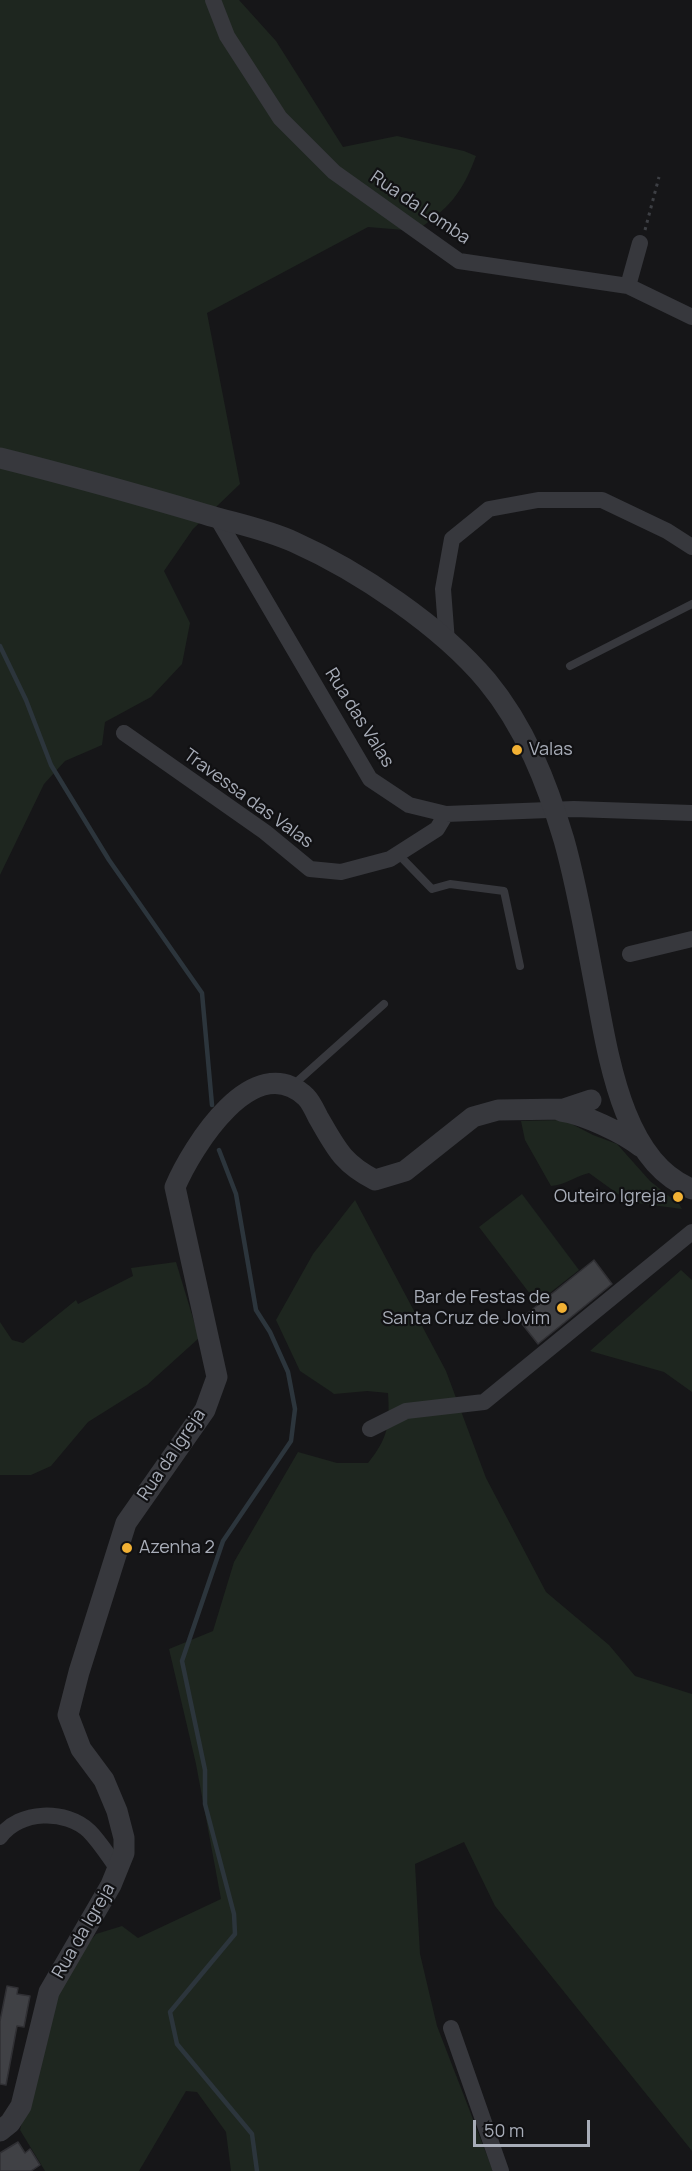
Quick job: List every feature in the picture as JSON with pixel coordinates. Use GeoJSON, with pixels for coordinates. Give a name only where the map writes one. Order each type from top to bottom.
{"type":"FeatureCollection","features":[{"type":"Feature","properties":{"kind":"street","name":"Rua da Lomba"},"geometry":{"type":"LineString","coordinates":[[213,0],[227,36],[280,118],[334,172],[459,261],[628,286],[692,317]]}},
{"type":"Feature","properties":{"kind":"street"},"geometry":{"type":"LineString","coordinates":[[628,286],[640,243]]}},
{"type":"Feature","properties":{"kind":"street"},"geometry":{"type":"LineString","coordinates":[[0,458],[102,484],[292,540],[365,578],[447,642],[486,681],[522,731],[542,774],[555,810],[572,871],[609,1057],[623,1104],[645,1150]]}},
{"type":"Feature","properties":{"kind":"street"},"geometry":{"type":"LineString","coordinates":[[447,642],[443,589],[452,539],[489,509],[538,500],[602,500],[667,531],[692,547]]}},
{"type":"Feature","properties":{"kind":"street","name":"Rua das Valas"},"geometry":{"type":"LineString","coordinates":[[217,518],[370,779],[409,805],[446,814],[555,810],[692,813]]}},
{"type":"Feature","properties":{"kind":"street","name":"Travessa das Valas"},"geometry":{"type":"LineString","coordinates":[[124,732],[265,832],[310,869],[342,872],[390,859],[437,830],[446,814]]}},
{"type":"Feature","properties":{"kind":"street"},"geometry":{"type":"LineString","coordinates":[[630,954],[692,939]]}},
{"type":"Feature","properties":{"kind":"street"},"geometry":{"type":"LineString","coordinates":[[600,1125],[588,1112],[595,1096],[610,1078],[609,1057]]}},
{"type":"Feature","properties":{"kind":"street","name":"Rua da Igreja"},"geometry":{"type":"LineString","coordinates":[[0,2131],[10,2123],[21,2106],[49,1992],[118,1869],[124,1853],[124,1838],[117,1811],[104,1780],[81,1749],[68,1715],[79,1672],[126,1523],[205,1410],[217,1377],[175,1186],[207,1128],[238,1097],[267,1084],[290,1087]]}},
{"type":"Feature","properties":{"kind":"street"},"geometry":{"type":"LineString","coordinates":[[290,1087],[307,1098],[340,1155],[355,1170],[375,1180],[405,1171],[473,1117],[498,1110],[552,1110],[575,1107],[595,1096],[612,1092],[623,1104],[621,1120],[600,1125]]}},
{"type":"Feature","properties":{"kind":"street"},"geometry":{"type":"LineString","coordinates":[[552,1110],[574,1113],[624,1136],[645,1150],[668,1175],[692,1189]]}},
{"type":"Feature","properties":{"kind":"street"},"geometry":{"type":"LineString","coordinates":[[370,1429],[406,1411],[484,1402],[692,1232]]}},
{"type":"Feature","properties":{"kind":"street"},"geometry":{"type":"LineString","coordinates":[[0,1837],[13,1825],[32,1817],[58,1816],[80,1824],[90,1832],[118,1869]]}},
{"type":"Feature","properties":{"kind":"street"},"geometry":{"type":"LineString","coordinates":[[451,2028],[501,2171]]}},
{"type":"Feature","properties":{"kind":"lane"},"geometry":{"type":"LineString","coordinates":[[570,666],[692,604]]}},
{"type":"Feature","properties":{"kind":"lane"},"geometry":{"type":"LineString","coordinates":[[398,854],[432,889],[450,884],[504,891],[520,966]]}},
{"type":"Feature","properties":{"kind":"lane"},"geometry":{"type":"LineString","coordinates":[[290,1087],[384,1004]]}},
{"type":"Feature","properties":{"kind":"path"},"geometry":{"type":"LineString","coordinates":[[640,243],[659,177]]}},
{"type":"Feature","properties":{"kind":"shaded area"},"geometry":{"type":"Polygon","coordinates":[[[0,0],[239,0],[276,41],[343,147],[397,136],[464,151],[476,156],[465,181],[453,199],[416,231],[368,227],[207,313],[240,484],[193,529],[164,571],[190,623],[182,664],[151,697],[105,722],[102,745],[65,761],[44,784],[0,875],[0,0]]]}},
{"type":"Feature","properties":{"kind":"shaded area"},"geometry":{"type":"Polygon","coordinates":[[[564,1120],[617,1144],[650,1181],[682,1209],[637,1203],[618,1194],[589,1173],[551,1186],[525,1140],[521,1121],[564,1120]]]}},
{"type":"Feature","properties":{"kind":"shaded area"},"geometry":{"type":"Polygon","coordinates":[[[522,1194],[579,1270],[537,1303],[479,1227],[522,1194]]]}},
{"type":"Feature","properties":{"kind":"shaded area"},"geometry":{"type":"Polygon","coordinates":[[[355,1200],[446,1371],[486,1478],[546,1592],[609,1645],[635,1676],[692,1694],[692,2151],[495,1906],[464,1842],[415,1864],[420,1954],[437,2026],[493,2171],[231,2171],[226,2132],[197,2092],[186,2091],[139,2171],[45,2171],[20,2130],[49,2014],[69,1967],[96,1934],[122,1926],[138,1938],[221,1899],[196,1764],[169,1649],[213,1631],[234,1562],[298,1452],[337,1463],[368,1463],[384,1438],[389,1414],[388,1393],[367,1391],[334,1394],[300,1371],[276,1320],[313,1254],[355,1200]]]}},
{"type":"Feature","properties":{"kind":"shaded area"},"geometry":{"type":"Polygon","coordinates":[[[176,1262],[199,1338],[147,1385],[88,1422],[51,1466],[31,1475],[0,1475],[0,1322],[12,1340],[23,1343],[76,1300],[78,1304],[133,1276],[131,1268],[176,1262]]]}},
{"type":"Feature","properties":{"kind":"shaded area"},"geometry":{"type":"Polygon","coordinates":[[[681,1270],[692,1280],[692,1392],[664,1372],[590,1351],[681,1270]]]}},
{"type":"Feature","properties":{"kind":"building","name":"Bar de Festas de Santa Cruz de Jovim"},"geometry":{"type":"Polygon","coordinates":[[[594,1260],[612,1284],[538,1344],[519,1320],[594,1260]]]}},
{"type":"Feature","properties":{"kind":"building"},"geometry":{"type":"Polygon","coordinates":[[[7,1986],[18,1988],[17,1994],[30,1996],[24,2027],[17,2026],[6,2085],[0,2084],[0,2021],[7,1986]]]}},
{"type":"Feature","properties":{"kind":"building"},"geometry":{"type":"Polygon","coordinates":[[[18,2142],[25,2153],[30,2149],[40,2165],[31,2171],[0,2171],[0,2153],[18,2142]]]}},
{"type":"Feature","properties":{"kind":"waterway"},"geometry":{"type":"LineString","coordinates":[[0,646],[26,700],[51,765],[109,860],[202,993],[212,1105]]}},
{"type":"Feature","properties":{"kind":"waterway"},"geometry":{"type":"LineString","coordinates":[[219,1150],[236,1194],[256,1310],[270,1332],[288,1372],[295,1409],[291,1441],[223,1541],[182,1661],[205,1770],[205,1804],[234,1914],[235,1934],[170,2012],[177,2044],[252,2134],[257,2171]]}},
{"type":"Feature","properties":{"kind":"place","name":"Valas"},"geometry":{"type":"Point","coordinates":[517,750]}},
{"type":"Feature","properties":{"kind":"place","name":"Outeiro Igreja"},"geometry":{"type":"Point","coordinates":[678,1197]}},
{"type":"Feature","properties":{"kind":"place","name":"Bar de Festas de Santa Cruz de Jovim"},"geometry":{"type":"Point","coordinates":[562,1308]}},
{"type":"Feature","properties":{"kind":"place","name":"Azenha 2"},"geometry":{"type":"Point","coordinates":[127,1548]}}]}
